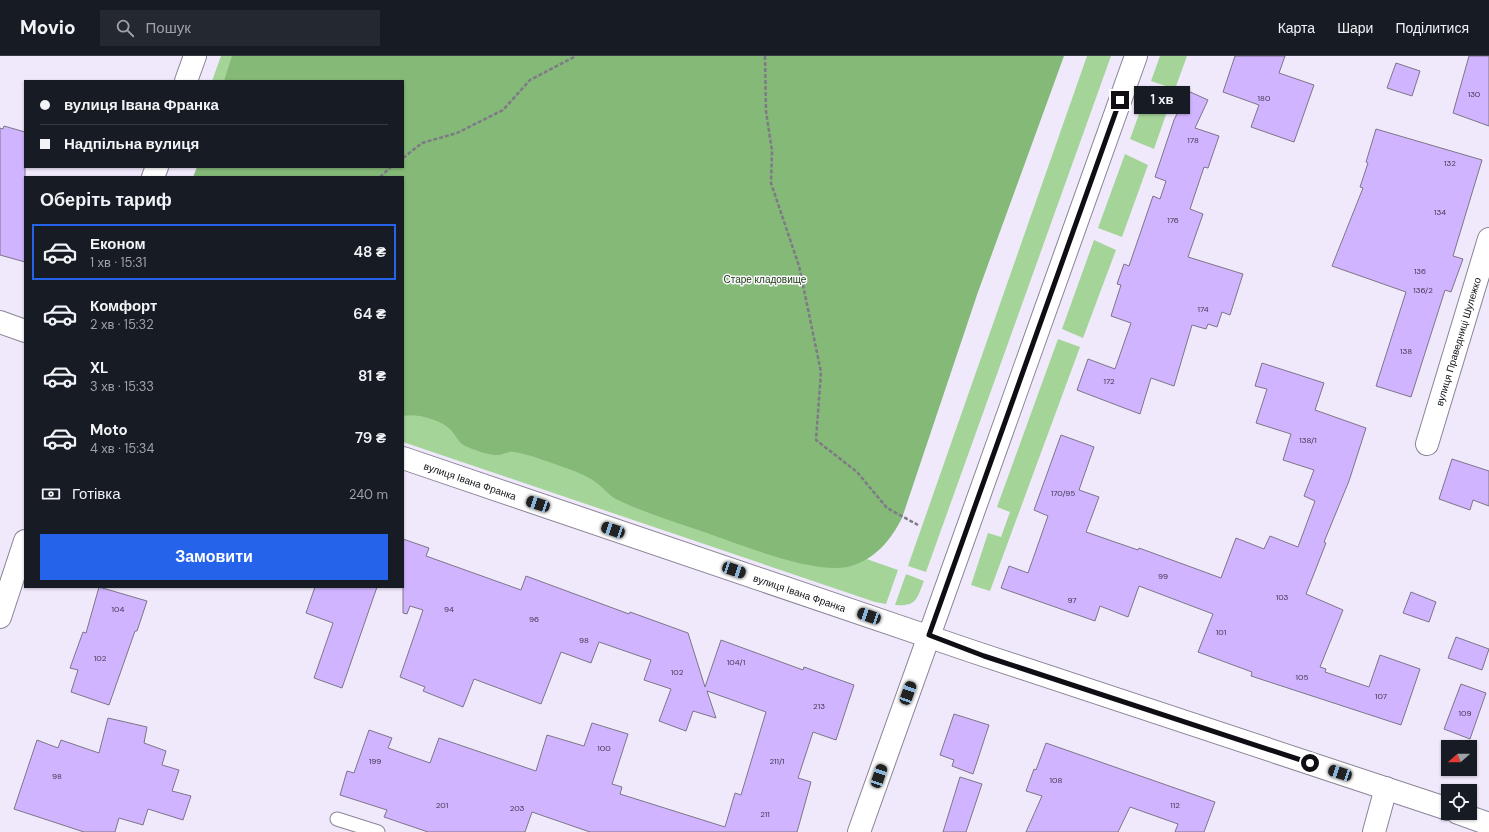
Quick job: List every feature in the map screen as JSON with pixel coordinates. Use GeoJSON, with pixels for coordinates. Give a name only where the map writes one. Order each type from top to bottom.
{"type":"FeatureCollection","features":[{"type":"Feature","properties":{"kind":"street"},"geometry":{"type":"LineString","coordinates":[[186,80],[195,56]]}},
{"type":"Feature","properties":{"kind":"street"},"geometry":{"type":"LineString","coordinates":[[859,832],[1136,56]]}},
{"type":"Feature","properties":{"kind":"street","name":"вулиця Праведниці Шулежко"},"geometry":{"type":"LineString","coordinates":[[1428,444],[1489,239]]}},
{"type":"Feature","properties":{"kind":"street"},"geometry":{"type":"LineString","coordinates":[[0,322],[24,331]]}},
{"type":"Feature","properties":{"kind":"street","name":"вулиця Івана Франка"},"geometry":{"type":"LineString","coordinates":[[404,458],[929,635],[978,654],[1386,788],[1441,808]]}},
{"type":"Feature","properties":{"kind":"street"},"geometry":{"type":"LineString","coordinates":[[0,617],[24,544]]}},
{"type":"Feature","properties":{"kind":"street"},"geometry":{"type":"LineString","coordinates":[[1374,832],[1386,788]]}},
{"type":"Feature","properties":{"kind":"street"},"geometry":{"type":"LineString","coordinates":[[1477,820],[1489,824]]}},
{"type":"Feature","properties":{"kind":"lane"},"geometry":{"type":"LineString","coordinates":[[337,819],[378,832]]}},
{"type":"Feature","properties":{"kind":"path"},"geometry":{"type":"LineString","coordinates":[[404,157],[422,143],[457,132],[503,110],[530,80],[576,56]]}},
{"type":"Feature","properties":{"kind":"path"},"geometry":{"type":"LineString","coordinates":[[765,56],[766,111],[772,151],[771,183],[800,266],[821,372],[816,440],[858,472],[887,508],[918,524]]}},
{"type":"Feature","properties":{"kind":"path"},"geometry":{"type":"LineString","coordinates":[[381,176],[390,168]]}},
{"type":"Feature","properties":{"kind":"green space"},"geometry":{"type":"Polygon","coordinates":[[[221,56],[260,56],[251,80],[212,80],[221,56]]]}},
{"type":"Feature","properties":{"kind":"green space","name":"Старе кладовище"},"geometry":{"type":"Polygon","coordinates":[[[232,56],[1064,56],[978,292],[902,518],[893,534],[875,554],[860,563],[837,568],[819,567],[779,558],[663,518],[617,499],[592,479],[569,469],[521,453],[509,452],[496,455],[483,453],[463,444],[447,426],[435,420],[422,416],[404,416],[404,176],[193,176],[197,168],[404,168],[404,80],[224,80],[232,56]]]}},
{"type":"Feature","properties":{"kind":"green space"},"geometry":{"type":"Polygon","coordinates":[[[1087,56],[1111,56],[926,572],[908,566],[1087,56]]]}},
{"type":"Feature","properties":{"kind":"green space"},"geometry":{"type":"Polygon","coordinates":[[[1160,56],[1187,56],[1175,89],[1151,81],[1160,56]]]}},
{"type":"Feature","properties":{"kind":"green space"},"geometry":{"type":"Polygon","coordinates":[[[1147,92],[1171,100],[1154,149],[1130,139],[1147,92]]]}},
{"type":"Feature","properties":{"kind":"green space"},"geometry":{"type":"Polygon","coordinates":[[[1125,154],[1148,165],[1122,237],[1098,228],[1125,154]]]}},
{"type":"Feature","properties":{"kind":"green space"},"geometry":{"type":"Polygon","coordinates":[[[1094,240],[1116,250],[1083,338],[1062,329],[1094,240]]]}},
{"type":"Feature","properties":{"kind":"green space"},"geometry":{"type":"Polygon","coordinates":[[[1058,339],[1080,347],[990,591],[971,585],[988,533],[1001,537],[1010,512],[997,507],[1058,339]]]}},
{"type":"Feature","properties":{"kind":"green space"},"geometry":{"type":"Polygon","coordinates":[[[404,397],[898,570],[886,604],[875,602],[404,442],[404,397]]]}},
{"type":"Feature","properties":{"kind":"green space"},"geometry":{"type":"Polygon","coordinates":[[[906,574],[924,581],[918,597],[912,603],[895,605],[906,574]]]}},
{"type":"Feature","properties":{"kind":"building"},"geometry":{"type":"Polygon","coordinates":[[[1235,56],[1285,56],[1279,73],[1314,85],[1294,142],[1251,127],[1259,105],[1223,92],[1235,56]]]}},
{"type":"Feature","properties":{"kind":"building"},"geometry":{"type":"Polygon","coordinates":[[[1469,56],[1489,56],[1489,126],[1453,113],[1469,56]]]}},
{"type":"Feature","properties":{"kind":"building"},"geometry":{"type":"Polygon","coordinates":[[[1396,63],[1420,71],[1412,96],[1387,88],[1396,63]]]}},
{"type":"Feature","properties":{"kind":"building"},"geometry":{"type":"Polygon","coordinates":[[[1188,91],[1208,100],[1195,128],[1219,136],[1208,168],[1204,167],[1190,209],[1203,214],[1188,257],[1243,274],[1230,315],[1222,312],[1217,327],[1208,324],[1206,329],[1192,325],[1174,386],[1151,378],[1140,414],[1077,390],[1088,359],[1115,369],[1131,323],[1111,316],[1121,285],[1117,284],[1124,264],[1129,266],[1153,196],[1160,199],[1166,181],[1155,177],[1174,120],[1188,91]]]}},
{"type":"Feature","properties":{"kind":"building"},"geometry":{"type":"Polygon","coordinates":[[[4,126],[24,132],[24,262],[0,255],[0,128],[3,129],[4,126]]]}},
{"type":"Feature","properties":{"kind":"building"},"geometry":{"type":"Polygon","coordinates":[[[1376,129],[1482,160],[1453,256],[1463,259],[1451,292],[1445,290],[1411,397],[1376,386],[1406,292],[1332,266],[1363,188],[1360,187],[1368,163],[1366,162],[1376,129]]]}},
{"type":"Feature","properties":{"kind":"building"},"geometry":{"type":"Polygon","coordinates":[[[1262,363],[1324,383],[1315,410],[1366,428],[1349,481],[1324,542],[1326,543],[1306,594],[1343,610],[1320,667],[1326,669],[1325,672],[1369,687],[1380,655],[1420,669],[1401,725],[1251,676],[1252,672],[1198,652],[1213,614],[1139,586],[1128,617],[1100,606],[1095,621],[1001,588],[1009,566],[1028,573],[1048,516],[1034,510],[1061,435],[1094,447],[1079,490],[1099,497],[1086,532],[1138,550],[1139,548],[1221,578],[1236,538],[1264,549],[1270,536],[1298,547],[1315,501],[1304,496],[1314,470],[1283,460],[1291,434],[1256,423],[1267,389],[1255,386],[1262,363]]]}},
{"type":"Feature","properties":{"kind":"building"},"geometry":{"type":"Polygon","coordinates":[[[1452,459],[1489,471],[1489,506],[1473,500],[1470,510],[1439,499],[1452,459]]]}},
{"type":"Feature","properties":{"kind":"building"},"geometry":{"type":"Polygon","coordinates":[[[404,539],[429,548],[426,556],[521,590],[526,576],[629,614],[630,612],[688,633],[705,687],[721,640],[803,670],[804,667],[854,685],[836,740],[813,732],[798,778],[811,782],[797,832],[590,832],[532,812],[525,832],[428,832],[384,817],[387,810],[340,795],[347,771],[354,773],[369,730],[392,738],[388,748],[430,763],[439,738],[536,771],[547,735],[584,746],[592,723],[628,734],[612,784],[622,787],[620,794],[725,827],[735,793],[741,795],[766,712],[707,691],[716,718],[693,711],[686,731],[659,721],[671,689],[644,680],[651,660],[599,642],[591,663],[561,652],[541,704],[474,679],[463,707],[423,691],[425,687],[400,677],[423,610],[410,606],[407,614],[403,613],[404,539]]]}},
{"type":"Feature","properties":{"kind":"building"},"geometry":{"type":"Polygon","coordinates":[[[99,588],[147,601],[109,705],[71,692],[78,670],[70,668],[83,632],[86,633],[99,588]]]}},
{"type":"Feature","properties":{"kind":"building"},"geometry":{"type":"Polygon","coordinates":[[[315,588],[377,588],[342,688],[314,678],[333,623],[306,613],[315,588]]]}},
{"type":"Feature","properties":{"kind":"building"},"geometry":{"type":"Polygon","coordinates":[[[1411,592],[1436,602],[1429,622],[1403,613],[1411,592]]]}},
{"type":"Feature","properties":{"kind":"building"},"geometry":{"type":"Polygon","coordinates":[[[1456,637],[1489,649],[1482,670],[1448,658],[1456,637]]]}},
{"type":"Feature","properties":{"kind":"building"},"geometry":{"type":"Polygon","coordinates":[[[1461,684],[1486,693],[1470,739],[1444,729],[1461,684]]]}},
{"type":"Feature","properties":{"kind":"building"},"geometry":{"type":"Polygon","coordinates":[[[954,714],[989,725],[973,774],[952,766],[954,760],[940,755],[954,714]]]}},
{"type":"Feature","properties":{"kind":"building"},"geometry":{"type":"Polygon","coordinates":[[[108,718],[147,727],[144,743],[166,751],[162,765],[179,770],[172,791],[191,796],[183,820],[148,809],[143,825],[119,818],[115,832],[84,832],[14,809],[37,740],[58,748],[61,740],[99,753],[108,718]]]}},
{"type":"Feature","properties":{"kind":"building"},"geometry":{"type":"Polygon","coordinates":[[[1046,743],[1215,802],[1204,832],[1175,832],[1178,824],[1130,807],[1118,832],[1026,832],[1042,796],[1026,791],[1046,743]]]}},
{"type":"Feature","properties":{"kind":"building"},"geometry":{"type":"Polygon","coordinates":[[[960,777],[982,784],[966,832],[943,832],[960,777]]]}},
{"type":"Feature","properties":{"kind":"route"},"geometry":{"type":"LineString","coordinates":[[1120,100],[929,635],[984,656],[1310,763]]}}]}
